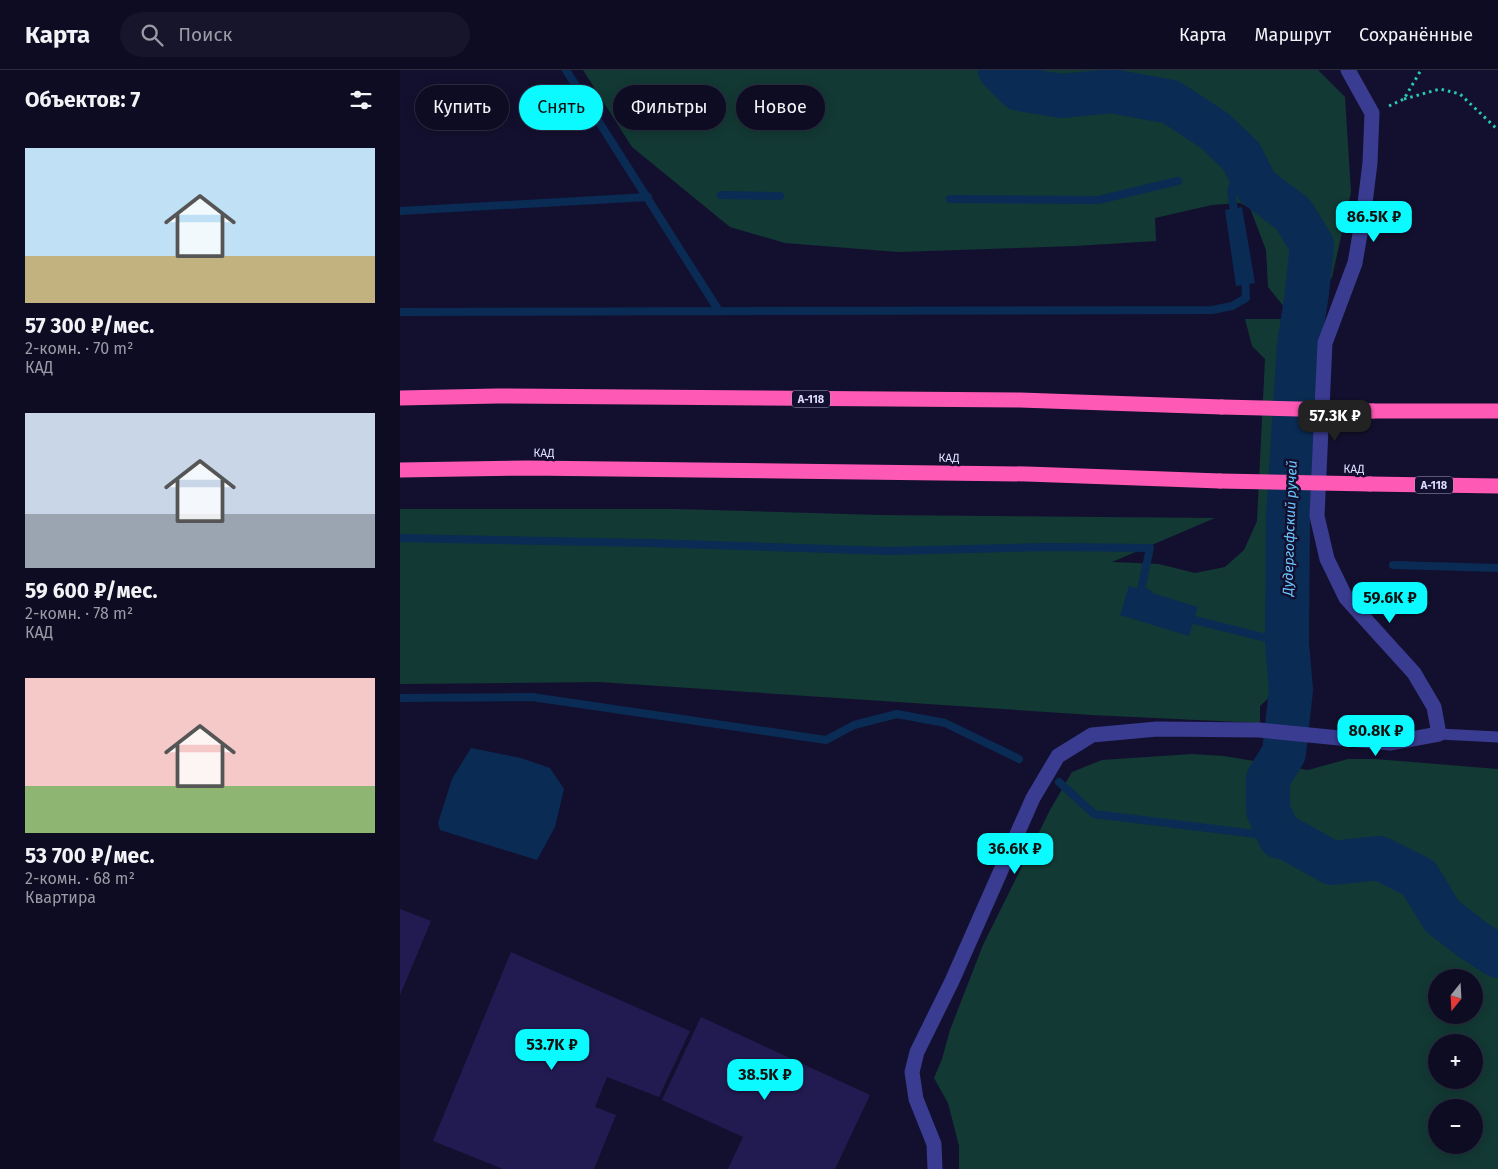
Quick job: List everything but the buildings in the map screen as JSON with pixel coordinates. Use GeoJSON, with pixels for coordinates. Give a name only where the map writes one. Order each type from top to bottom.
{"type":"FeatureCollection","features":[{"type":"Feature","properties":{"kind":"highway","name":"А-118"},"geometry":{"type":"LineString","coordinates":[[400,398],[496,396],[1010,400],[1222,407],[1498,412]]}},
{"type":"Feature","properties":{"kind":"highway","name":"КАД"},"geometry":{"type":"LineString","coordinates":[[400,470],[535,468],[1027,474],[1220,481],[1498,486]]}},
{"type":"Feature","properties":{"kind":"street"},"geometry":{"type":"LineString","coordinates":[[936,1169],[934,1144],[916,1099],[912,1072],[915,1058],[952,981],[1034,798],[1058,756],[1092,735],[1158,730],[1259,730],[1390,743],[1438,734],[1434,707],[1414,673],[1346,598],[1327,559],[1317,516],[1325,343],[1355,263],[1370,163],[1372,113],[1348,70]]}},
{"type":"Feature","properties":{"kind":"lane"},"geometry":{"type":"LineString","coordinates":[[1438,734],[1498,737]]}},
{"type":"Feature","properties":{"kind":"path"},"geometry":{"type":"LineString","coordinates":[[1404,99],[1421,70]]}},
{"type":"Feature","properties":{"kind":"path"},"geometry":{"type":"LineString","coordinates":[[1372,113],[1404,99],[1440,89],[1460,94],[1498,130]]}},
{"type":"Feature","properties":{"kind":"green space"},"geometry":{"type":"Polygon","coordinates":[[[583,70],[1318,70],[1345,97],[1351,192],[1332,277],[1317,302],[1285,308],[1268,287],[1266,250],[1250,208],[1240,203],[1212,205],[1155,218],[1156,241],[1075,246],[898,252],[785,243],[730,227],[632,147],[621,130],[726,130],[726,85],[613,85],[613,117],[603,101],[603,85],[593,85],[583,70]]]}},
{"type":"Feature","properties":{"kind":"green space"},"geometry":{"type":"Polygon","coordinates":[[[1245,319],[1294,319],[1287,355],[1279,524],[1282,583],[1280,622],[1275,654],[1275,692],[1260,706],[1260,723],[1092,715],[599,682],[400,684],[400,509],[675,509],[879,515],[1215,518],[1112,562],[1159,564],[1195,573],[1225,567],[1244,550],[1257,521],[1265,359],[1252,346],[1245,319]]]}},
{"type":"Feature","properties":{"kind":"green space"},"geometry":{"type":"Polygon","coordinates":[[[1192,754],[1224,756],[1308,770],[1348,759],[1375,759],[1498,769],[1498,1169],[959,1169],[959,1146],[948,1103],[934,1078],[942,1059],[950,1030],[983,945],[1050,810],[1072,772],[1102,760],[1192,754]]]}},
{"type":"Feature","properties":{"kind":"water"},"geometry":{"type":"Polygon","coordinates":[[[1242,207],[1255,283],[1236,286],[1225,210],[1242,207]]]}},
{"type":"Feature","properties":{"kind":"water"},"geometry":{"type":"Polygon","coordinates":[[[1129,586],[1198,607],[1189,636],[1120,615],[1129,586]]]}},
{"type":"Feature","properties":{"kind":"water"},"geometry":{"type":"Polygon","coordinates":[[[471,748],[521,758],[550,768],[564,789],[555,827],[537,860],[440,830],[438,823],[452,779],[471,748]]]}},
{"type":"Feature","properties":{"kind":"waterway"},"geometry":{"type":"LineString","coordinates":[[566,70],[719,311]]}},
{"type":"Feature","properties":{"kind":"waterway","name":"Дудергофский ручей"},"geometry":{"type":"LineString","coordinates":[[1000,70],[1019,89],[1061,96],[1112,91],[1171,102],[1215,131],[1241,156],[1257,187],[1293,214],[1312,245],[1299,345],[1288,516],[1287,643],[1291,690],[1284,753],[1268,779],[1268,810],[1280,837],[1287,838],[1332,863],[1379,858],[1419,878],[1442,916],[1473,940],[1498,956]]}},
{"type":"Feature","properties":{"kind":"waterway"},"geometry":{"type":"LineString","coordinates":[[1235,218],[1231,190],[1236,181],[1248,171]]}},
{"type":"Feature","properties":{"kind":"waterway"},"geometry":{"type":"LineString","coordinates":[[950,199],[1098,200],[1178,181]]}},
{"type":"Feature","properties":{"kind":"waterway"},"geometry":{"type":"LineString","coordinates":[[721,195],[780,196]]}},
{"type":"Feature","properties":{"kind":"waterway"},"geometry":{"type":"LineString","coordinates":[[400,211],[648,197]]}},
{"type":"Feature","properties":{"kind":"waterway"},"geometry":{"type":"LineString","coordinates":[[400,312],[1212,310],[1232,306],[1246,298],[1245,274]]}},
{"type":"Feature","properties":{"kind":"waterway"},"geometry":{"type":"LineString","coordinates":[[400,538],[650,543],[889,551],[1050,547],[1150,548],[1141,590],[1150,595]]}},
{"type":"Feature","properties":{"kind":"waterway"},"geometry":{"type":"LineString","coordinates":[[1393,565],[1498,568]]}},
{"type":"Feature","properties":{"kind":"waterway"},"geometry":{"type":"LineString","coordinates":[[1186,615],[1194,620],[1287,643]]}},
{"type":"Feature","properties":{"kind":"waterway"},"geometry":{"type":"LineString","coordinates":[[400,698],[532,697],[826,740],[854,725],[897,714],[945,723],[1019,759]]}},
{"type":"Feature","properties":{"kind":"waterway"},"geometry":{"type":"LineString","coordinates":[[1059,782],[1094,814],[1280,837]]}}]}
